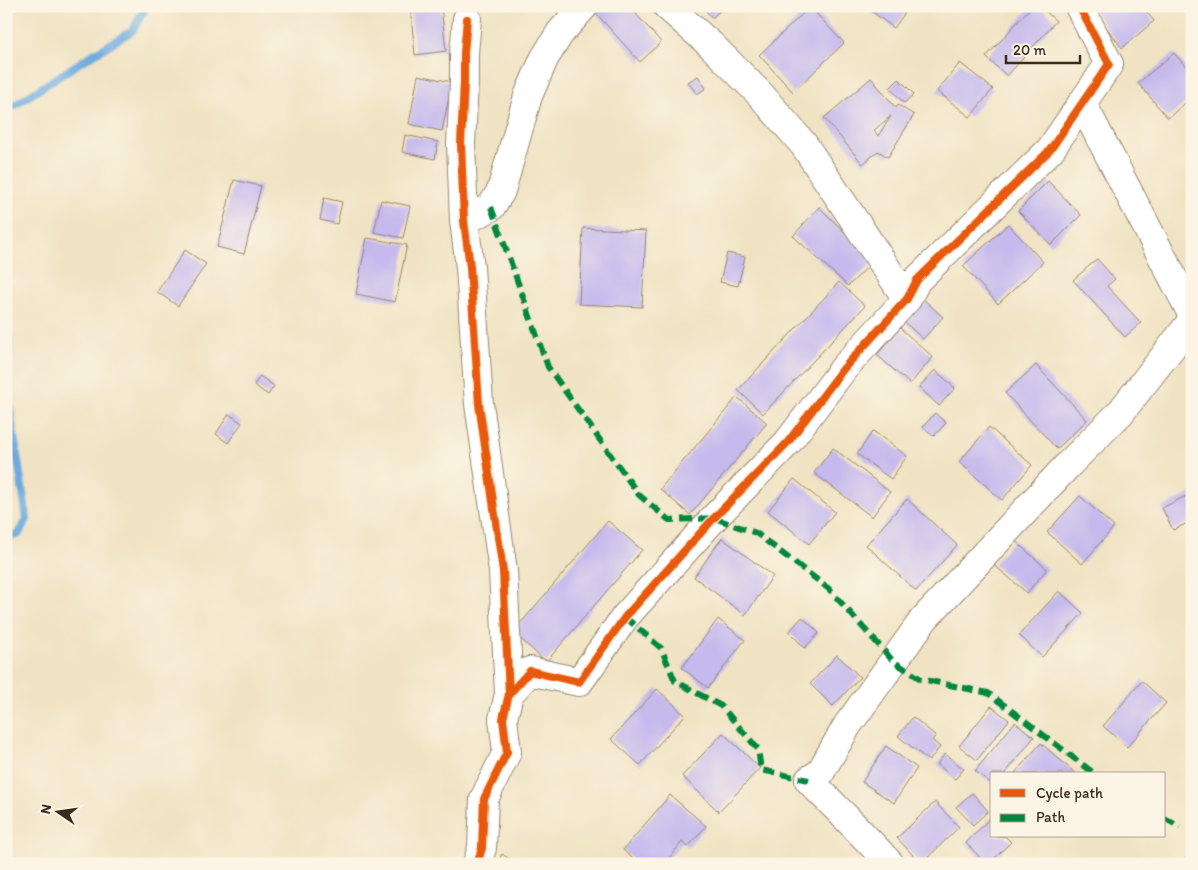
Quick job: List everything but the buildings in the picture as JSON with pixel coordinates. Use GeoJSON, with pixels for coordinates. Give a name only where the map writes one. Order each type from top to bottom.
{"type":"FeatureCollection","features":[{"type":"Feature","properties":{"kind":"street"},"geometry":{"type":"LineString","coordinates":[[464,221],[491,207],[501,191],[528,96],[541,66],[560,33],[584,6]]}},
{"type":"Feature","properties":{"kind":"street"},"geometry":{"type":"LineString","coordinates":[[667,6],[712,46],[760,94],[804,145],[906,299]]}},
{"type":"Feature","properties":{"kind":"street"},"geometry":{"type":"LineString","coordinates":[[509,694],[530,671],[579,682],[626,617],[714,518],[788,442],[844,368],[906,299],[917,280],[1050,150],[1109,64],[1079,6]]}},
{"type":"Feature","properties":{"kind":"street"},"geometry":{"type":"LineString","coordinates":[[467,19],[461,144],[464,221],[470,267],[479,404],[503,571],[509,694],[503,720],[506,752],[484,799],[482,848],[477,864]]}},
{"type":"Feature","properties":{"kind":"street"},"geometry":{"type":"LineString","coordinates":[[1082,104],[1192,314]]}},
{"type":"Feature","properties":{"kind":"street"},"geometry":{"type":"LineString","coordinates":[[890,864],[809,780],[820,773],[847,726],[924,619],[1120,413],[1192,321]]}},
{"type":"Feature","properties":{"kind":"waterway"},"geometry":{"type":"LineString","coordinates":[[6,111],[133,30],[146,6]]}},
{"type":"Feature","properties":{"kind":"waterway"},"geometry":{"type":"LineString","coordinates":[[6,327],[9,339],[7,390],[27,519],[18,535],[6,536]]}},
{"type":"Feature","properties":{"kind":"marked path"},"geometry":{"type":"LineString","coordinates":[[491,207],[548,367],[639,495],[669,520],[714,518],[756,533],[829,589],[893,661],[921,679],[988,693],[1092,772]]}},
{"type":"Feature","properties":{"kind":"marked path"},"geometry":{"type":"LineString","coordinates":[[625,617],[661,648],[675,681],[721,706],[758,749],[761,770],[809,780]]}},
{"type":"Feature","properties":{"kind":"marked path"},"geometry":{"type":"LineString","coordinates":[[1166,819],[1180,827]]}},
{"type":"Feature","properties":{"kind":"cycle path"},"geometry":{"type":"LineString","coordinates":[[509,694],[530,671],[579,682],[625,617],[714,518],[788,442],[844,368],[907,299],[917,280],[1050,150],[1109,64],[1079,6]]}},
{"type":"Feature","properties":{"kind":"cycle path"},"geometry":{"type":"LineString","coordinates":[[467,19],[461,144],[464,221],[470,267],[479,404],[503,571],[509,694],[503,719],[507,752],[484,799],[482,848],[477,864]]}}]}
